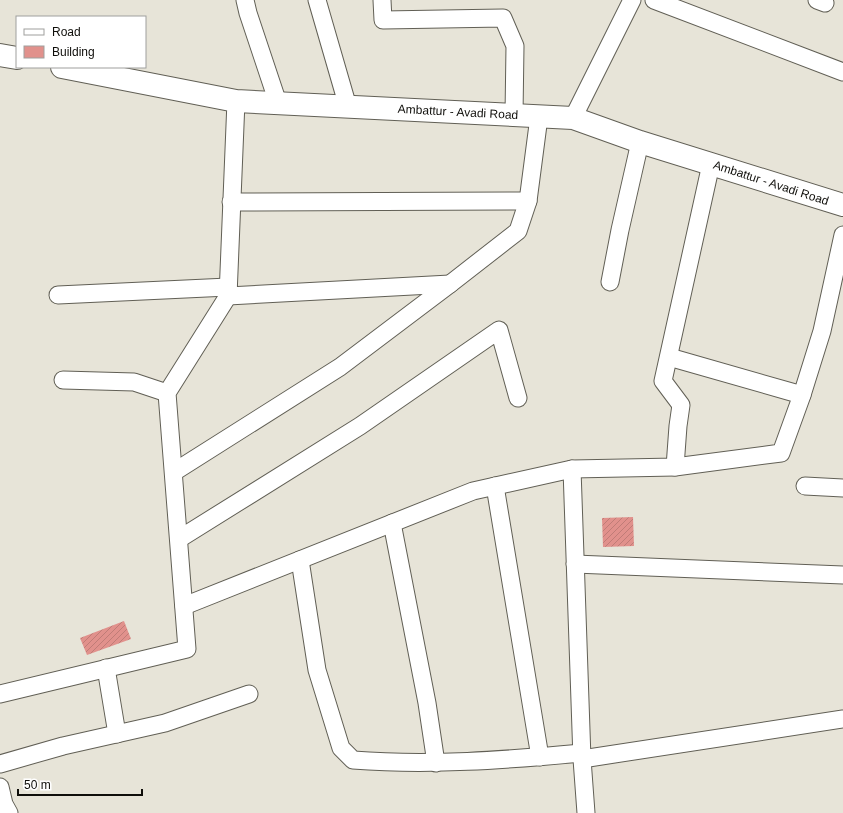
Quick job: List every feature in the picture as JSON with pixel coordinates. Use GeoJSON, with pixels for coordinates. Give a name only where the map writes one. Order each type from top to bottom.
{"type":"FeatureCollection","features":[{"type":"Feature","properties":{"kind":"street"},"geometry":{"type":"LineString","coordinates":[[245,0],[278,103]]}},
{"type":"Feature","properties":{"kind":"street"},"geometry":{"type":"LineString","coordinates":[[317,0],[348,107]]}},
{"type":"Feature","properties":{"kind":"street"},"geometry":{"type":"LineString","coordinates":[[382,0],[384,20],[503,18],[515,46],[514,115]]}},
{"type":"Feature","properties":{"kind":"street"},"geometry":{"type":"LineString","coordinates":[[573,118],[632,0]]}},
{"type":"Feature","properties":{"kind":"street"},"geometry":{"type":"LineString","coordinates":[[654,0],[843,72]]}},
{"type":"Feature","properties":{"kind":"street"},"geometry":{"type":"LineString","coordinates":[[0,55],[16,58]]}},
{"type":"Feature","properties":{"kind":"street","name":"Ambattur - Avadi Road"},"geometry":{"type":"LineString","coordinates":[[67,68],[236,101],[573,118],[640,142],[843,205]]}},
{"type":"Feature","properties":{"kind":"street"},"geometry":{"type":"LineString","coordinates":[[0,694],[188,649],[167,393],[228,292],[236,101]]}},
{"type":"Feature","properties":{"kind":"street"},"geometry":{"type":"LineString","coordinates":[[174,472],[340,367],[518,231],[528,201],[539,117]]}},
{"type":"Feature","properties":{"kind":"street"},"geometry":{"type":"LineString","coordinates":[[610,282],[640,142]]}},
{"type":"Feature","properties":{"kind":"street"},"geometry":{"type":"LineString","coordinates":[[675,467],[681,405],[664,381],[711,164]]}},
{"type":"Feature","properties":{"kind":"street"},"geometry":{"type":"LineString","coordinates":[[231,202],[528,201]]}},
{"type":"Feature","properties":{"kind":"street"},"geometry":{"type":"LineString","coordinates":[[184,606],[473,491],[572,469],[675,467],[781,453],[802,395],[822,331],[843,235]]}},
{"type":"Feature","properties":{"kind":"street"},"geometry":{"type":"LineString","coordinates":[[58,295],[228,292],[450,284]]}},
{"type":"Feature","properties":{"kind":"street"},"geometry":{"type":"LineString","coordinates":[[179,539],[360,426],[499,330],[518,398]]}},
{"type":"Feature","properties":{"kind":"street"},"geometry":{"type":"LineString","coordinates":[[669,357],[802,395]]}},
{"type":"Feature","properties":{"kind":"street"},"geometry":{"type":"LineString","coordinates":[[63,380],[134,382],[167,393]]}},
{"type":"Feature","properties":{"kind":"street"},"geometry":{"type":"LineString","coordinates":[[572,469],[582,756],[586,813]]}},
{"type":"Feature","properties":{"kind":"street"},"geometry":{"type":"LineString","coordinates":[[495,486],[540,757]]}},
{"type":"Feature","properties":{"kind":"street"},"geometry":{"type":"LineString","coordinates":[[805,486],[843,488]]}},
{"type":"Feature","properties":{"kind":"street"},"geometry":{"type":"LineString","coordinates":[[392,523],[427,703],[436,763]]}},
{"type":"Feature","properties":{"kind":"street"},"geometry":{"type":"LineString","coordinates":[[300,560],[317,670],[341,748],[353,760],[436,763],[582,756],[843,719]]}},
{"type":"Feature","properties":{"kind":"street"},"geometry":{"type":"LineString","coordinates":[[575,564],[843,576]]}},
{"type":"Feature","properties":{"kind":"street"},"geometry":{"type":"LineString","coordinates":[[106,668],[116,734]]}},
{"type":"Feature","properties":{"kind":"street"},"geometry":{"type":"LineString","coordinates":[[0,764],[63,746],[165,723],[249,694]]}},
{"type":"Feature","properties":{"kind":"street"},"geometry":{"type":"LineString","coordinates":[[0,787],[4,809]]}},
{"type":"Feature","properties":{"kind":"building"},"geometry":{"type":"Polygon","coordinates":[[[633,517],[634,546],[603,547],[602,518],[633,517]]]}},
{"type":"Feature","properties":{"kind":"building"},"geometry":{"type":"Polygon","coordinates":[[[124,621],[131,639],[87,655],[80,638],[124,621]]]}}]}
